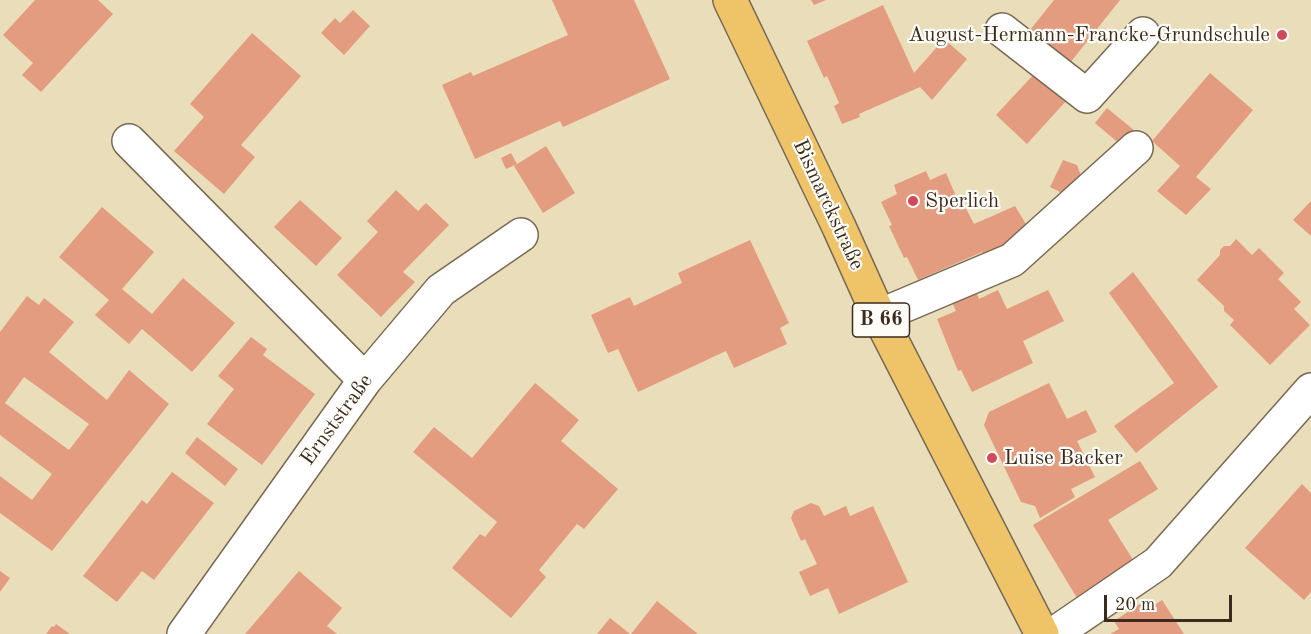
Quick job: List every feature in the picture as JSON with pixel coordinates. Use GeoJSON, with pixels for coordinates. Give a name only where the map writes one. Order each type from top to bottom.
{"type":"FeatureCollection","features":[{"type":"Feature","properties":{"kind":"main road","name":"Bismarckstraße"},"geometry":{"type":"LineString","coordinates":[[730,0],[879,316],[1042,634]]}},
{"type":"Feature","properties":{"kind":"street"},"geometry":{"type":"LineString","coordinates":[[1002,30],[1087,96],[1143,34]]}},
{"type":"Feature","properties":{"kind":"street"},"geometry":{"type":"LineString","coordinates":[[129,141],[365,380]]}},
{"type":"Feature","properties":{"kind":"street"},"geometry":{"type":"LineString","coordinates":[[879,316],[1012,260],[1136,148]]}},
{"type":"Feature","properties":{"kind":"street","name":"Ernststraße"},"geometry":{"type":"LineString","coordinates":[[184,634],[365,380],[441,290],[521,235]]}},
{"type":"Feature","properties":{"kind":"street"},"geometry":{"type":"LineString","coordinates":[[1054,634],[1158,563],[1311,390]]}},
{"type":"Feature","properties":{"kind":"building"},"geometry":{"type":"Polygon","coordinates":[[[35,0],[98,0],[113,14],[41,92],[22,75],[33,63],[3,35],[35,0]]]}},
{"type":"Feature","properties":{"kind":"building"},"geometry":{"type":"Polygon","coordinates":[[[552,0],[634,0],[670,79],[563,127],[560,121],[475,159],[442,85],[471,72],[473,76],[568,35],[552,0]]]}},
{"type":"Feature","properties":{"kind":"building"},"geometry":{"type":"Polygon","coordinates":[[[811,0],[826,0],[814,5],[811,0]]]}},
{"type":"Feature","properties":{"kind":"building"},"geometry":{"type":"Polygon","coordinates":[[[1054,0],[1120,0],[1066,68],[1026,35],[1054,0]]]}},
{"type":"Feature","properties":{"kind":"building"},"geometry":{"type":"Polygon","coordinates":[[[883,5],[914,73],[944,39],[967,59],[932,100],[920,87],[842,124],[834,106],[839,103],[827,76],[824,78],[807,41],[883,5]]]}},
{"type":"Feature","properties":{"kind":"building"},"geometry":{"type":"Polygon","coordinates":[[[353,10],[370,26],[344,55],[321,33],[335,18],[340,23],[353,10]]]}},
{"type":"Feature","properties":{"kind":"building"},"geometry":{"type":"Polygon","coordinates":[[[252,33],[301,76],[241,145],[255,157],[224,194],[174,151],[204,117],[190,104],[252,33]]]}},
{"type":"Feature","properties":{"kind":"building"},"geometry":{"type":"Polygon","coordinates":[[[1036,72],[1067,100],[1027,144],[996,115],[1036,72]]]}},
{"type":"Feature","properties":{"kind":"building"},"geometry":{"type":"Polygon","coordinates":[[[1210,73],[1253,110],[1196,177],[1211,189],[1186,215],[1157,191],[1180,166],[1152,141],[1210,73]]]}},
{"type":"Feature","properties":{"kind":"building"},"geometry":{"type":"Polygon","coordinates":[[[1107,108],[1135,131],[1122,146],[1095,123],[1107,108]]]}},
{"type":"Feature","properties":{"kind":"building"},"geometry":{"type":"Polygon","coordinates":[[[546,146],[575,193],[543,213],[514,166],[546,146]]]}},
{"type":"Feature","properties":{"kind":"building"},"geometry":{"type":"Polygon","coordinates":[[[511,153],[517,164],[506,169],[501,158],[511,153]]]}},
{"type":"Feature","properties":{"kind":"building"},"geometry":{"type":"Polygon","coordinates":[[[1063,160],[1077,165],[1081,176],[1064,194],[1050,187],[1063,160]]]}},
{"type":"Feature","properties":{"kind":"building"},"geometry":{"type":"Polygon","coordinates":[[[926,171],[930,180],[946,173],[956,196],[959,195],[974,224],[1015,206],[1029,229],[988,264],[982,252],[918,280],[907,257],[904,258],[881,202],[897,194],[894,185],[926,171]]]}},
{"type":"Feature","properties":{"kind":"building"},"geometry":{"type":"Polygon","coordinates":[[[396,190],[418,211],[426,203],[449,225],[403,272],[415,282],[381,317],[337,275],[378,232],[367,221],[396,190]]]}},
{"type":"Feature","properties":{"kind":"building"},"geometry":{"type":"Polygon","coordinates":[[[300,200],[342,238],[316,266],[274,227],[300,200]]]}},
{"type":"Feature","properties":{"kind":"building"},"geometry":{"type":"Polygon","coordinates":[[[1311,201],[1311,236],[1293,220],[1311,201]]]}},
{"type":"Feature","properties":{"kind":"building"},"geometry":{"type":"Polygon","coordinates":[[[102,207],[154,252],[122,289],[152,314],[183,278],[235,323],[192,372],[142,329],[129,344],[95,315],[109,300],[59,257],[102,207]]]}},
{"type":"Feature","properties":{"kind":"building"},"geometry":{"type":"Polygon","coordinates":[[[1236,239],[1252,255],[1259,248],[1284,273],[1278,279],[1301,302],[1294,309],[1310,325],[1270,365],[1230,325],[1234,320],[1224,311],[1224,306],[1197,280],[1220,255],[1220,250],[1224,246],[1230,246],[1236,239]]]}},
{"type":"Feature","properties":{"kind":"building"},"geometry":{"type":"Polygon","coordinates":[[[750,240],[789,323],[780,328],[787,344],[734,368],[726,351],[638,392],[618,349],[608,353],[591,315],[630,297],[634,306],[682,283],[678,273],[750,240]]]}},
{"type":"Feature","properties":{"kind":"building"},"geometry":{"type":"Polygon","coordinates":[[[1133,272],[1218,387],[1136,453],[1114,426],[1174,383],[1109,293],[1133,272]]]}},
{"type":"Feature","properties":{"kind":"building"},"geometry":{"type":"Polygon","coordinates":[[[998,290],[1007,309],[1048,290],[1064,321],[1023,341],[1033,363],[972,392],[961,370],[958,371],[937,319],[956,311],[952,302],[976,291],[979,299],[998,290]]]}},
{"type":"Feature","properties":{"kind":"building"},"geometry":{"type":"Polygon","coordinates":[[[27,296],[39,305],[44,298],[74,322],[49,352],[107,400],[129,370],[169,404],[52,551],[0,513],[0,476],[32,500],[52,474],[0,435],[0,332],[27,296]],[[24,377],[5,403],[69,450],[89,424],[24,377]]]}},
{"type":"Feature","properties":{"kind":"building"},"geometry":{"type":"Polygon","coordinates":[[[251,337],[267,349],[263,355],[315,394],[262,465],[207,424],[234,389],[218,376],[251,337]]]}},
{"type":"Feature","properties":{"kind":"building"},"geometry":{"type":"Polygon","coordinates":[[[535,383],[579,420],[561,441],[618,489],[584,529],[577,524],[539,570],[546,577],[511,618],[452,568],[480,534],[485,537],[497,522],[413,452],[434,427],[472,458],[535,383]]]}},
{"type":"Feature","properties":{"kind":"building"},"geometry":{"type":"Polygon","coordinates":[[[1049,383],[1067,419],[1086,410],[1097,432],[1077,441],[1095,477],[1071,489],[1075,497],[1040,518],[1035,506],[1021,502],[984,425],[989,412],[1049,383]]]}},
{"type":"Feature","properties":{"kind":"building"},"geometry":{"type":"Polygon","coordinates":[[[197,437],[238,469],[225,486],[185,453],[197,437]]]}},
{"type":"Feature","properties":{"kind":"building"},"geometry":{"type":"Polygon","coordinates":[[[1140,461],[1158,489],[1108,520],[1135,563],[1077,598],[1033,525],[1140,461]]]}},
{"type":"Feature","properties":{"kind":"building"},"geometry":{"type":"Polygon","coordinates":[[[172,472],[214,503],[154,580],[142,571],[117,602],[83,576],[142,500],[147,504],[172,472]]]}},
{"type":"Feature","properties":{"kind":"building"},"geometry":{"type":"Polygon","coordinates":[[[1302,484],[1311,493],[1311,592],[1304,600],[1245,548],[1302,484]]]}},
{"type":"Feature","properties":{"kind":"building"},"geometry":{"type":"Polygon","coordinates":[[[811,503],[819,506],[824,516],[846,506],[850,516],[873,506],[908,582],[839,614],[828,588],[810,596],[799,572],[817,564],[805,539],[801,541],[791,518],[794,511],[811,503]]]}},
{"type":"Feature","properties":{"kind":"building"},"geometry":{"type":"Polygon","coordinates":[[[0,571],[10,578],[0,592],[0,571]]]}},
{"type":"Feature","properties":{"kind":"building"},"geometry":{"type":"Polygon","coordinates":[[[299,571],[342,608],[327,626],[337,634],[245,634],[299,571]]]}},
{"type":"Feature","properties":{"kind":"building"},"geometry":{"type":"Polygon","coordinates":[[[1162,600],[1184,634],[1110,634],[1119,629],[1114,621],[1140,604],[1145,611],[1162,600]]]}},
{"type":"Feature","properties":{"kind":"building"},"geometry":{"type":"Polygon","coordinates":[[[657,601],[698,634],[631,634],[657,601]]]}},
{"type":"Feature","properties":{"kind":"building"},"geometry":{"type":"Polygon","coordinates":[[[610,618],[630,634],[597,634],[610,618]]]}},
{"type":"Feature","properties":{"kind":"building"},"geometry":{"type":"Polygon","coordinates":[[[56,624],[70,634],[46,634],[56,624]]]}},
{"type":"Feature","properties":{"kind":"place","name":"August-Hermann-Francke-Grundschule"},"geometry":{"type":"Point","coordinates":[1282,35]}},
{"type":"Feature","properties":{"kind":"place","name":"Sperlich"},"geometry":{"type":"Point","coordinates":[913,201]}},
{"type":"Feature","properties":{"kind":"place","name":"Luise Backer"},"geometry":{"type":"Point","coordinates":[992,458]}}]}
